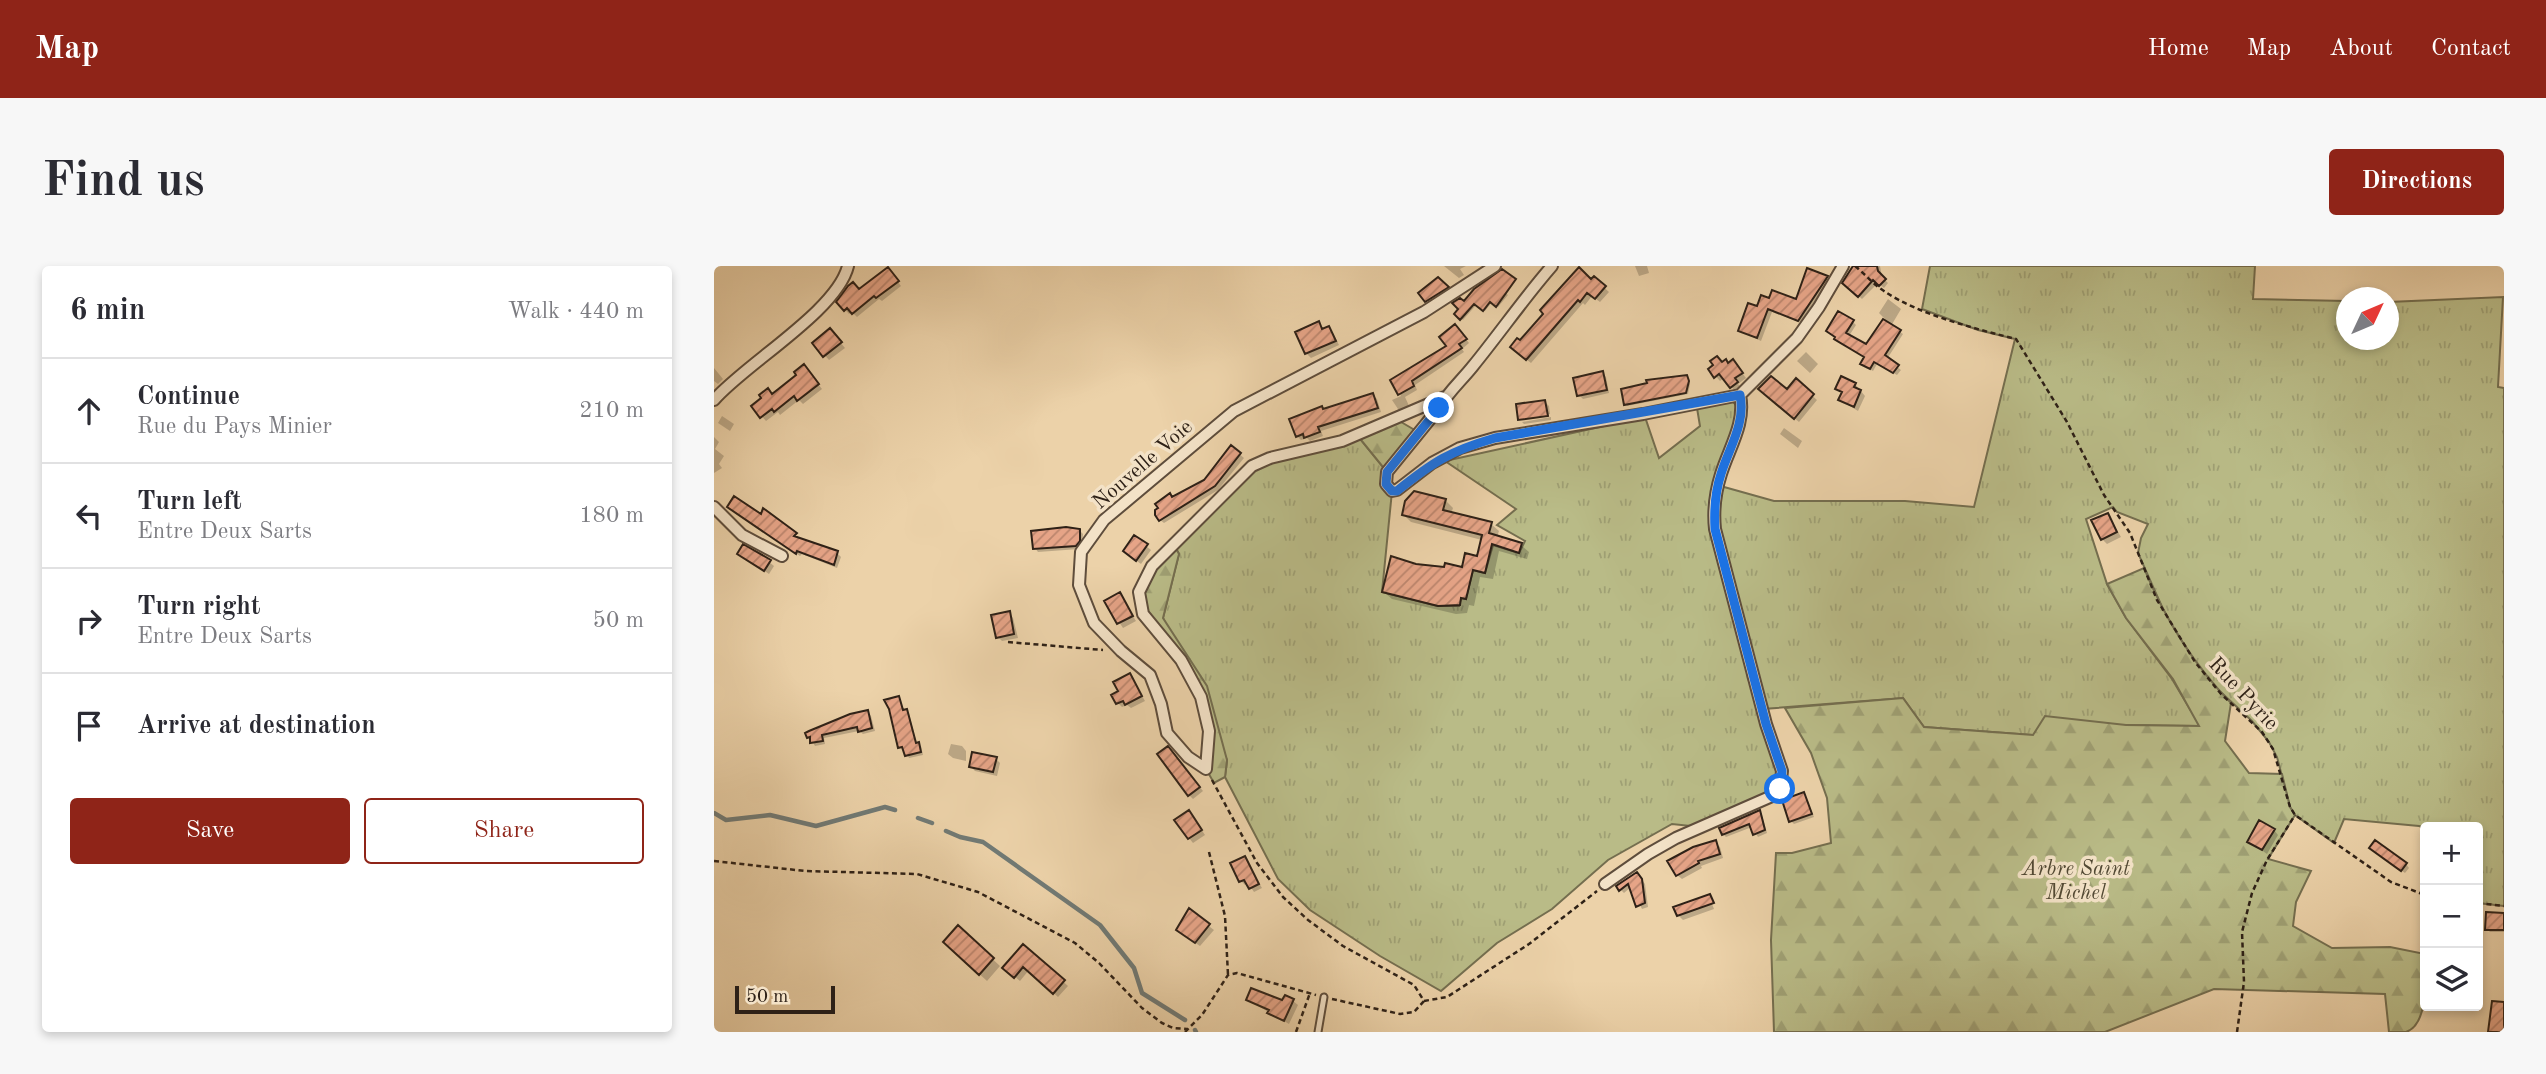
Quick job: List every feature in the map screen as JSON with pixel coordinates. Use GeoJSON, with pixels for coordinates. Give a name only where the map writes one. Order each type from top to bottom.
{"type":"FeatureCollection","features":[{"type":"Feature","properties":{"kind":"street"},"geometry":{"type":"LineString","coordinates":[[714,400],[825,303],[847,273],[848,266]]}},
{"type":"Feature","properties":{"kind":"street","name":"Nouvelle Voie"},"geometry":{"type":"LineString","coordinates":[[1206,769],[1188,757],[1167,733],[1161,705],[1150,675],[1121,651],[1094,623],[1079,585],[1081,552],[1104,520],[1234,411],[1424,312],[1495,266]]}},
{"type":"Feature","properties":{"kind":"street"},"geometry":{"type":"LineString","coordinates":[[1552,266],[1527,293],[1473,366],[1445,397],[1387,472],[1386,484],[1392,491],[1397,491],[1432,463],[1460,448],[1495,438],[1740,395],[1797,338],[1843,266]]}},
{"type":"Feature","properties":{"kind":"street"},"geometry":{"type":"LineString","coordinates":[[1605,884],[1676,838],[1772,796],[1780,789],[1782,771],[1766,724],[1715,529],[1717,488],[1740,425],[1740,395]]}},
{"type":"Feature","properties":{"kind":"street"},"geometry":{"type":"LineString","coordinates":[[1206,769],[1209,731],[1201,697],[1181,660],[1143,614],[1139,592],[1152,566],[1252,466],[1270,458],[1342,441],[1445,397]]}},
{"type":"Feature","properties":{"kind":"street"},"geometry":{"type":"LineString","coordinates":[[714,507],[742,535],[782,556]]}},
{"type":"Feature","properties":{"kind":"lane"},"geometry":{"type":"LineString","coordinates":[[1318,1032],[1324,997]]}},
{"type":"Feature","properties":{"kind":"path","name":"Rue Pyrie"},"geometry":{"type":"LineString","coordinates":[[1855,266],[1896,299],[1978,330],[2016,339],[2067,422],[2104,495],[2130,533],[2157,600],[2195,662],[2221,694],[2262,732],[2273,749],[2290,807],[2295,815]]}},
{"type":"Feature","properties":{"kind":"path"},"geometry":{"type":"LineString","coordinates":[[1008,642],[1121,651]]}},
{"type":"Feature","properties":{"kind":"path"},"geometry":{"type":"LineString","coordinates":[[1206,769],[1257,863],[1283,897],[1343,946],[1414,985],[1424,1001]]}},
{"type":"Feature","properties":{"kind":"path"},"geometry":{"type":"LineString","coordinates":[[2237,1032],[2244,982],[2242,932],[2252,893],[2267,860],[2295,815],[2391,882],[2420,893]]}},
{"type":"Feature","properties":{"kind":"path"},"geometry":{"type":"LineString","coordinates":[[714,861],[817,872],[917,874],[978,892],[1074,943],[1099,963],[1142,1008],[1162,1023],[1186,1030],[1202,1015],[1228,975],[1225,916],[1209,852]]}},
{"type":"Feature","properties":{"kind":"path"},"geometry":{"type":"LineString","coordinates":[[1228,975],[1237,973],[1400,1014],[1414,1012],[1424,1001],[1447,997],[1529,944],[1605,884]]}},
{"type":"Feature","properties":{"kind":"path"},"geometry":{"type":"LineString","coordinates":[[2483,904],[2504,906]]}},
{"type":"Feature","properties":{"kind":"path"},"geometry":{"type":"LineString","coordinates":[[1296,1032],[1310,993]]}},
{"type":"Feature","properties":{"kind":"green space"},"geometry":{"type":"Polygon","coordinates":[[[1930,266],[2255,266],[2253,299],[2336,301],[2336,350],[2399,350],[2399,302],[2503,297],[2498,387],[2504,388],[2504,906],[2483,904],[2483,822],[2420,822],[2420,826],[2344,819],[2334,843],[2295,815],[2290,807],[2277,757],[2269,742],[2252,721],[2212,684],[2166,616],[2138,553],[2148,524],[2117,512],[2113,507],[2086,519],[2107,584],[2126,618],[2172,679],[2200,726],[2126,725],[2033,735],[1924,727],[1903,698],[1763,709],[1782,771],[1780,790],[1700,827],[1672,824],[1608,860],[1552,909],[1497,943],[1441,991],[1380,956],[1310,910],[1278,879],[1225,777],[1227,760],[1163,618],[1179,554],[1174,545],[1252,466],[1357,435],[1387,472],[1392,491],[1382,592],[1438,606],[1459,606],[1461,598],[1466,599],[1473,570],[1485,573],[1493,545],[1519,553],[1525,541],[1497,525],[1516,509],[1445,461],[1645,417],[1659,458],[1700,426],[1697,408],[1731,400],[1738,407],[1717,485],[1774,501],[1905,501],[1974,507],[2015,339],[1978,330],[1922,309],[1930,266]]]}},
{"type":"Feature","properties":{"kind":"green space"},"geometry":{"type":"Polygon","coordinates":[[[1396,419],[1418,432],[1387,472],[1357,435],[1396,419]]]}},
{"type":"Feature","properties":{"kind":"green space"},"geometry":{"type":"Polygon","coordinates":[[[1174,545],[1179,554],[1163,618],[1207,686],[1227,760],[1225,777],[1214,783],[1206,769],[1209,731],[1201,697],[1143,614],[1139,592],[1174,545]]]}},
{"type":"Feature","properties":{"kind":"green space","name":"Arbre Saint Michel"},"geometry":{"type":"Polygon","coordinates":[[[2144,568],[2181,640],[2204,673],[2231,703],[2225,741],[2249,773],[2282,774],[2290,807],[2295,815],[2268,859],[2311,871],[2296,902],[2293,926],[2332,948],[2390,947],[2420,953],[2420,1011],[2422,1011],[2414,1027],[2406,1032],[2389,1032],[2385,994],[2214,989],[2105,1032],[1774,1032],[1771,940],[1776,853],[1792,853],[1831,843],[1827,798],[1811,753],[1785,708],[1903,698],[1924,727],[2033,735],[2045,716],[2126,725],[2199,726],[2173,679],[2126,618],[2107,584],[2144,568]]]}},
{"type":"Feature","properties":{"kind":"building"},"geometry":{"type":"Polygon","coordinates":[[[1853,266],[1877,266],[1886,279],[1879,286],[1873,280],[1858,297],[1842,283],[1853,266]]]}},
{"type":"Feature","properties":{"kind":"building"},"geometry":{"type":"Polygon","coordinates":[[[888,267],[899,281],[876,298],[874,296],[852,314],[847,308],[844,311],[836,302],[853,282],[859,289],[888,267]]]}},
{"type":"Feature","properties":{"kind":"building"},"geometry":{"type":"Polygon","coordinates":[[[1579,267],[1591,279],[1594,276],[1606,286],[1595,299],[1587,293],[1580,302],[1578,300],[1526,360],[1510,347],[1517,338],[1520,340],[1543,314],[1540,310],[1579,267]]]}},
{"type":"Feature","properties":{"kind":"building"},"geometry":{"type":"Polygon","coordinates":[[[1807,268],[1828,276],[1798,321],[1768,309],[1757,338],[1738,331],[1748,303],[1757,306],[1761,295],[1769,298],[1772,290],[1796,299],[1807,268]]]}},
{"type":"Feature","properties":{"kind":"building"},"geometry":{"type":"Polygon","coordinates":[[[1502,269],[1516,279],[1496,307],[1490,302],[1483,311],[1474,304],[1460,320],[1454,314],[1458,309],[1452,303],[1460,298],[1464,301],[1474,289],[1502,269]]]}},
{"type":"Feature","properties":{"kind":"building"},"geometry":{"type":"Polygon","coordinates":[[[1438,277],[1449,287],[1425,302],[1418,293],[1438,277]]]}},
{"type":"Feature","properties":{"kind":"building"},"geometry":{"type":"Polygon","coordinates":[[[1838,311],[1854,320],[1846,333],[1866,344],[1883,319],[1901,330],[1885,355],[1899,365],[1893,373],[1874,362],[1870,369],[1860,364],[1864,357],[1826,331],[1838,311]]]}},
{"type":"Feature","properties":{"kind":"building"},"geometry":{"type":"Polygon","coordinates":[[[1319,321],[1322,329],[1329,326],[1336,341],[1305,354],[1295,332],[1319,321]]]}},
{"type":"Feature","properties":{"kind":"building"},"geometry":{"type":"Polygon","coordinates":[[[1455,324],[1467,339],[1459,344],[1462,348],[1412,381],[1414,386],[1398,395],[1390,380],[1446,346],[1439,337],[1455,324]]]}},
{"type":"Feature","properties":{"kind":"building"},"geometry":{"type":"Polygon","coordinates":[[[830,328],[842,342],[823,357],[812,343],[830,328]]]}},
{"type":"Feature","properties":{"kind":"building"},"geometry":{"type":"Polygon","coordinates":[[[1717,356],[1722,362],[1726,359],[1728,363],[1733,359],[1743,373],[1735,378],[1738,382],[1730,388],[1719,374],[1714,378],[1708,369],[1713,365],[1710,361],[1717,356]]]}},
{"type":"Feature","properties":{"kind":"building"},"geometry":{"type":"Polygon","coordinates":[[[804,364],[819,384],[797,401],[794,396],[774,412],[772,409],[760,418],[751,406],[761,398],[759,395],[768,388],[772,394],[796,375],[794,372],[804,364]]]}},
{"type":"Feature","properties":{"kind":"building"},"geometry":{"type":"Polygon","coordinates":[[[1603,371],[1607,390],[1577,396],[1573,378],[1603,371]]]}},
{"type":"Feature","properties":{"kind":"building"},"geometry":{"type":"Polygon","coordinates":[[[1687,375],[1689,381],[1686,393],[1624,405],[1621,389],[1647,383],[1646,380],[1687,375]]]}},
{"type":"Feature","properties":{"kind":"building"},"geometry":{"type":"Polygon","coordinates":[[[1771,376],[1787,389],[1796,378],[1814,394],[1794,419],[1758,389],[1771,376]]]}},
{"type":"Feature","properties":{"kind":"building"},"geometry":{"type":"Polygon","coordinates":[[[1841,376],[1856,383],[1854,387],[1861,390],[1854,407],[1838,400],[1842,392],[1835,389],[1841,376]]]}},
{"type":"Feature","properties":{"kind":"building"},"geometry":{"type":"Polygon","coordinates":[[[1373,393],[1378,408],[1318,427],[1320,432],[1304,438],[1303,434],[1296,437],[1289,419],[1322,406],[1323,409],[1373,393]]]}},
{"type":"Feature","properties":{"kind":"building"},"geometry":{"type":"Polygon","coordinates":[[[1545,400],[1548,416],[1518,420],[1516,404],[1545,400]]]}},
{"type":"Feature","properties":{"kind":"building"},"geometry":{"type":"Polygon","coordinates":[[[1231,445],[1241,453],[1215,486],[1159,521],[1155,515],[1158,508],[1155,504],[1170,493],[1172,497],[1204,480],[1231,445]]]}},
{"type":"Feature","properties":{"kind":"building"},"geometry":{"type":"Polygon","coordinates":[[[1414,491],[1446,499],[1443,510],[1492,522],[1489,533],[1522,543],[1519,553],[1492,544],[1485,573],[1473,570],[1466,599],[1461,598],[1460,605],[1438,606],[1382,592],[1391,556],[1416,564],[1444,567],[1445,563],[1462,567],[1465,553],[1477,556],[1482,535],[1402,515],[1405,501],[1414,491]]]}},
{"type":"Feature","properties":{"kind":"building"},"geometry":{"type":"Polygon","coordinates":[[[734,496],[761,514],[763,508],[797,533],[794,536],[838,551],[834,565],[797,551],[796,554],[727,507],[734,496]]]}},
{"type":"Feature","properties":{"kind":"building"},"geometry":{"type":"Polygon","coordinates":[[[2108,513],[2117,532],[2101,540],[2091,520],[2108,513]]]}},
{"type":"Feature","properties":{"kind":"building"},"geometry":{"type":"Polygon","coordinates":[[[1066,527],[1080,529],[1080,541],[1076,546],[1033,549],[1031,531],[1066,527]]]}},
{"type":"Feature","properties":{"kind":"building"},"geometry":{"type":"Polygon","coordinates":[[[1134,535],[1148,544],[1136,561],[1123,551],[1134,535]]]}},
{"type":"Feature","properties":{"kind":"building"},"geometry":{"type":"Polygon","coordinates":[[[743,544],[771,560],[764,571],[737,554],[743,544]]]}},
{"type":"Feature","properties":{"kind":"building"},"geometry":{"type":"Polygon","coordinates":[[[1120,592],[1133,616],[1117,624],[1104,601],[1120,592]]]}},
{"type":"Feature","properties":{"kind":"building"},"geometry":{"type":"Polygon","coordinates":[[[1010,611],[1014,634],[996,638],[991,615],[1010,611]]]}},
{"type":"Feature","properties":{"kind":"building"},"geometry":{"type":"Polygon","coordinates":[[[1130,673],[1142,696],[1125,705],[1123,701],[1116,704],[1111,695],[1118,691],[1113,682],[1130,673]]]}},
{"type":"Feature","properties":{"kind":"building"},"geometry":{"type":"Polygon","coordinates":[[[899,696],[903,710],[907,709],[921,752],[905,756],[902,747],[898,748],[889,709],[884,700],[899,696]]]}},
{"type":"Feature","properties":{"kind":"building"},"geometry":{"type":"Polygon","coordinates":[[[868,710],[872,728],[858,732],[857,727],[822,735],[823,741],[810,743],[810,737],[807,738],[805,733],[809,731],[850,714],[868,710]]]}},
{"type":"Feature","properties":{"kind":"building"},"geometry":{"type":"Polygon","coordinates":[[[1168,746],[1200,787],[1188,796],[1157,754],[1168,746]]]}},
{"type":"Feature","properties":{"kind":"building"},"geometry":{"type":"Polygon","coordinates":[[[972,752],[997,757],[993,772],[969,767],[972,752]]]}},
{"type":"Feature","properties":{"kind":"building"},"geometry":{"type":"Polygon","coordinates":[[[1804,792],[1812,814],[1789,822],[1782,800],[1804,792]]]}},
{"type":"Feature","properties":{"kind":"building"},"geometry":{"type":"Polygon","coordinates":[[[1189,810],[1202,830],[1188,839],[1174,820],[1189,810]]]}},
{"type":"Feature","properties":{"kind":"building"},"geometry":{"type":"Polygon","coordinates":[[[1760,810],[1765,830],[1753,835],[1749,824],[1722,835],[1719,828],[1760,810]]]}},
{"type":"Feature","properties":{"kind":"building"},"geometry":{"type":"Polygon","coordinates":[[[2259,820],[2275,829],[2262,850],[2247,842],[2259,820]]]}},
{"type":"Feature","properties":{"kind":"building"},"geometry":{"type":"Polygon","coordinates":[[[1716,840],[1720,854],[1698,861],[1699,863],[1676,876],[1667,861],[1693,847],[1716,840]]]}},
{"type":"Feature","properties":{"kind":"building"},"geometry":{"type":"Polygon","coordinates":[[[2375,840],[2407,863],[2401,871],[2369,848],[2375,840]]]}},
{"type":"Feature","properties":{"kind":"building"},"geometry":{"type":"Polygon","coordinates":[[[1245,856],[1259,884],[1249,889],[1244,880],[1239,882],[1230,863],[1245,856]]]}},
{"type":"Feature","properties":{"kind":"building"},"geometry":{"type":"Polygon","coordinates":[[[1637,872],[1642,879],[1645,903],[1636,907],[1628,884],[1619,891],[1616,886],[1637,872]]]}},
{"type":"Feature","properties":{"kind":"building"},"geometry":{"type":"Polygon","coordinates":[[[1710,894],[1714,903],[1677,916],[1673,907],[1710,894]]]}},
{"type":"Feature","properties":{"kind":"building"},"geometry":{"type":"Polygon","coordinates":[[[1189,908],[1210,924],[1195,943],[1176,930],[1189,908]]]}},
{"type":"Feature","properties":{"kind":"building"},"geometry":{"type":"Polygon","coordinates":[[[2486,912],[2504,913],[2504,930],[2485,930],[2486,912]]]}},
{"type":"Feature","properties":{"kind":"building"},"geometry":{"type":"Polygon","coordinates":[[[958,925],[994,958],[979,975],[943,942],[958,925]]]}},
{"type":"Feature","properties":{"kind":"building"},"geometry":{"type":"Polygon","coordinates":[[[1023,944],[1065,980],[1053,994],[1023,967],[1014,978],[1002,968],[1023,944]]]}},
{"type":"Feature","properties":{"kind":"building"},"geometry":{"type":"Polygon","coordinates":[[[1251,988],[1282,1000],[1285,995],[1294,999],[1284,1021],[1267,1013],[1269,1010],[1246,1000],[1251,988]]]}},
{"type":"Feature","properties":{"kind":"building"},"geometry":{"type":"Polygon","coordinates":[[[2492,1001],[2504,1002],[2504,1032],[2488,1032],[2492,1001]]]}},
{"type":"Feature","properties":{"kind":"waterway"},"geometry":{"type":"LineString","coordinates":[[714,813],[726,820],[770,815],[816,826],[885,807],[895,810]]}},
{"type":"Feature","properties":{"kind":"waterway"},"geometry":{"type":"LineString","coordinates":[[918,818],[932,823]]}},
{"type":"Feature","properties":{"kind":"waterway"},"geometry":{"type":"LineString","coordinates":[[946,831],[983,842],[1100,925],[1134,968],[1142,993],[1185,1020]]}},
{"type":"Feature","properties":{"kind":"route"},"geometry":{"type":"LineString","coordinates":[[1439,408],[1387,472],[1386,484],[1392,491],[1397,491],[1432,463],[1460,448],[1495,438],[1740,395],[1740,425],[1717,488],[1715,529],[1766,724],[1782,771],[1780,789]]}}]}
